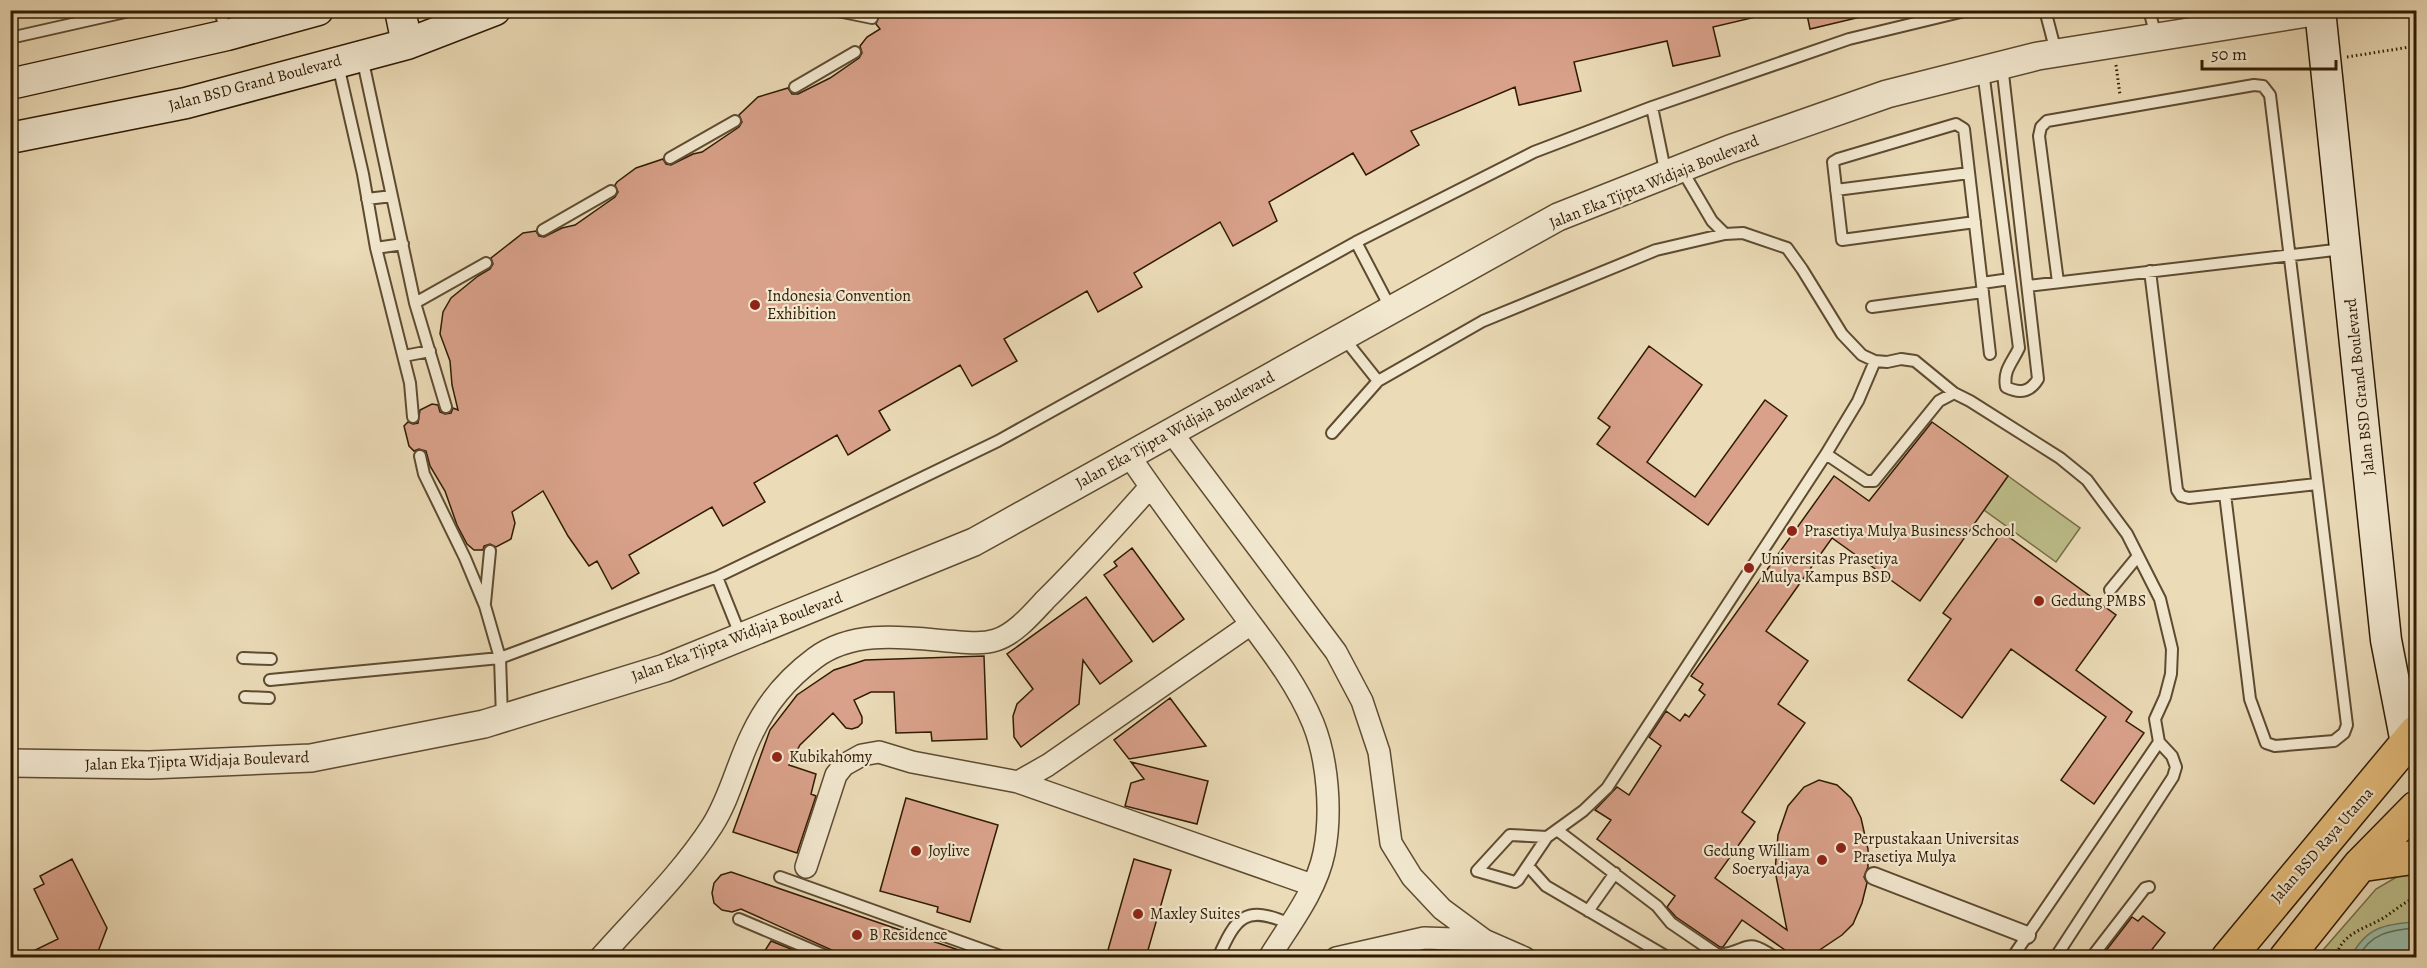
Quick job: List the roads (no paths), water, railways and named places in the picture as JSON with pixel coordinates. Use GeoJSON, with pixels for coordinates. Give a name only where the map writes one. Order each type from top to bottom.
{"type":"FeatureCollection","features":[{"type":"Feature","properties":{"kind":"main road"},"geometry":{"type":"LineString","coordinates":[[10,84],[224,23],[318,10]]}},
{"type":"Feature","properties":{"kind":"main road"},"geometry":{"type":"LineString","coordinates":[[400,10],[407,44]]}},
{"type":"Feature","properties":{"kind":"main road","name":"Jalan BSD Grand Boulevard"},"geometry":{"type":"LineString","coordinates":[[10,138],[186,103],[407,44],[495,10]]}},
{"type":"Feature","properties":{"kind":"main road","name":"Jalan BSD Grand Boulevard"},"geometry":{"type":"LineString","coordinates":[[2320,11],[2386,640],[2413,744]]}},
{"type":"Feature","properties":{"kind":"main road","name":"Jalan BSD Raya Utama"},"geometry":{"type":"LineString","coordinates":[[2228,957],[2390,765],[2413,744]]}},
{"type":"Feature","properties":{"kind":"main road"},"geometry":{"type":"LineString","coordinates":[[2286,957],[2360,865],[2416,808]]}},
{"type":"Feature","properties":{"kind":"main road"},"geometry":{"type":"LineString","coordinates":[[2360,865],[2416,857]]}},
{"type":"Feature","properties":{"kind":"street","name":"Jalan Eka Tjipta Widjaja Boulevard"},"geometry":{"type":"LineString","coordinates":[[11,766],[150,765],[311,758],[484,724],[665,668],[974,542],[1558,218],[1730,149],[1887,94],[2056,52],[2157,37],[2217,23],[2320,11]]}},
{"type":"Feature","properties":{"kind":"street"},"geometry":{"type":"LineString","coordinates":[[1172,433],[1336,652],[1362,701],[1379,752],[1391,843],[1412,877],[1443,909],[1484,940],[1525,957]]}},
{"type":"Feature","properties":{"kind":"street"},"geometry":{"type":"LineString","coordinates":[[1130,457],[1292,681],[1314,724],[1325,771],[1328,811],[1324,854],[1312,885],[1269,957]]}},
{"type":"Feature","properties":{"kind":"street"},"geometry":{"type":"LineString","coordinates":[[600,957],[692,853],[713,825],[726,801],[751,735],[768,704],[794,675],[816,657],[846,641],[891,637],[968,643],[999,639],[1022,624],[1150,487]]}},
{"type":"Feature","properties":{"kind":"street"},"geometry":{"type":"LineString","coordinates":[[1018,782],[1048,765],[1251,624]]}},
{"type":"Feature","properties":{"kind":"street"},"geometry":{"type":"LineString","coordinates":[[806,867],[836,775],[844,765],[862,755],[879,752],[912,762],[1018,782],[1312,885]]}},
{"type":"Feature","properties":{"kind":"street"},"geometry":{"type":"LineString","coordinates":[[1874,876],[2027,935]]}},
{"type":"Feature","properties":{"kind":"street"},"geometry":{"type":"LineString","coordinates":[[1336,957],[1424,938],[1484,940]]}},
{"type":"Feature","properties":{"kind":"lane"},"geometry":{"type":"LineString","coordinates":[[10,38],[97,14],[134,10]]}},
{"type":"Feature","properties":{"kind":"lane"},"geometry":{"type":"LineString","coordinates":[[833,10],[872,18]]}},
{"type":"Feature","properties":{"kind":"lane"},"geometry":{"type":"LineString","coordinates":[[270,680],[500,658],[717,577],[998,441],[1356,242],[1534,152],[1652,107],[1849,39],[1969,10]]}},
{"type":"Feature","properties":{"kind":"lane"},"geometry":{"type":"LineString","coordinates":[[2044,10],[2056,52]]}},
{"type":"Feature","properties":{"kind":"lane"},"geometry":{"type":"LineString","coordinates":[[2150,10],[2157,37]]}},
{"type":"Feature","properties":{"kind":"lane"},"geometry":{"type":"LineString","coordinates":[[795,87],[855,52]]}},
{"type":"Feature","properties":{"kind":"lane"},"geometry":{"type":"LineString","coordinates":[[349,59],[392,196],[415,303],[446,407]]}},
{"type":"Feature","properties":{"kind":"lane"},"geometry":{"type":"LineString","coordinates":[[349,59],[367,199],[376,248],[410,383],[412,417]]}},
{"type":"Feature","properties":{"kind":"lane"},"geometry":{"type":"LineString","coordinates":[[1992,67],[2028,286],[2038,379],[2034,386],[2025,391],[2016,392],[2007,387],[2004,378],[2005,368],[2013,360],[2019,348],[2010,279],[1992,67]]}},
{"type":"Feature","properties":{"kind":"lane"},"geometry":{"type":"LineString","coordinates":[[2058,282],[2039,136],[2041,127],[2047,121],[2222,90],[2253,85],[2263,86],[2270,95],[2347,725],[2344,733],[2334,741],[2275,746],[2266,743],[2250,699],[2225,494]]}},
{"type":"Feature","properties":{"kind":"lane"},"geometry":{"type":"LineString","coordinates":[[1652,107],[1674,172],[1725,234]]}},
{"type":"Feature","properties":{"kind":"lane"},"geometry":{"type":"LineString","coordinates":[[670,158],[735,121]]}},
{"type":"Feature","properties":{"kind":"lane"},"geometry":{"type":"LineString","coordinates":[[1975,222],[1842,240],[1833,162],[1956,124],[1964,129],[1983,288],[1990,354]]}},
{"type":"Feature","properties":{"kind":"lane"},"geometry":{"type":"LineString","coordinates":[[1836,190],[1969,173]]}},
{"type":"Feature","properties":{"kind":"lane"},"geometry":{"type":"LineString","coordinates":[[543,230],[611,191]]}},
{"type":"Feature","properties":{"kind":"lane"},"geometry":{"type":"LineString","coordinates":[[367,199],[392,196]]}},
{"type":"Feature","properties":{"kind":"lane"},"geometry":{"type":"LineString","coordinates":[[1332,433],[1378,381],[1483,321],[1656,250],[1725,234],[1743,233],[1786,248],[1802,269],[1842,334],[1862,355],[1875,362],[1900,359],[1915,361],[1954,393],[2061,458],[2087,480],[2127,534],[2160,599],[2172,649],[2171,674],[2155,719],[2159,742],[2172,756],[2176,767],[2173,777],[2055,957]]}},
{"type":"Feature","properties":{"kind":"lane"},"geometry":{"type":"LineString","coordinates":[[1356,242],[1391,309]]}},
{"type":"Feature","properties":{"kind":"lane"},"geometry":{"type":"LineString","coordinates":[[376,248],[403,244]]}},
{"type":"Feature","properties":{"kind":"lane"},"geometry":{"type":"LineString","coordinates":[[2028,286],[2346,249]]}},
{"type":"Feature","properties":{"kind":"lane"},"geometry":{"type":"LineString","coordinates":[[415,303],[486,263]]}},
{"type":"Feature","properties":{"kind":"lane"},"geometry":{"type":"LineString","coordinates":[[2150,271],[2177,490],[2181,496],[2189,498],[2317,484]]}},
{"type":"Feature","properties":{"kind":"lane"},"geometry":{"type":"LineString","coordinates":[[1872,307],[1983,288],[2010,279]]}},
{"type":"Feature","properties":{"kind":"lane"},"geometry":{"type":"LineString","coordinates":[[1343,336],[1378,381]]}},
{"type":"Feature","properties":{"kind":"lane"},"geometry":{"type":"LineString","coordinates":[[404,356],[430,351]]}},
{"type":"Feature","properties":{"kind":"lane"},"geometry":{"type":"LineString","coordinates":[[1547,837],[1510,835],[1477,871],[1515,882],[1529,867],[1547,837],[1583,811],[1607,788],[1826,454],[1858,401],[1875,362]]}},
{"type":"Feature","properties":{"kind":"lane"},"geometry":{"type":"LineString","coordinates":[[1826,454],[1866,481],[1874,481],[1939,401],[1954,393]]}},
{"type":"Feature","properties":{"kind":"lane"},"geometry":{"type":"LineString","coordinates":[[420,456],[424,474],[465,558],[485,606],[500,658],[502,718]]}},
{"type":"Feature","properties":{"kind":"lane"},"geometry":{"type":"LineString","coordinates":[[485,606],[490,551]]}},
{"type":"Feature","properties":{"kind":"lane"},"geometry":{"type":"LineString","coordinates":[[2110,590],[2138,556]]}},
{"type":"Feature","properties":{"kind":"lane"},"geometry":{"type":"LineString","coordinates":[[717,577],[741,637]]}},
{"type":"Feature","properties":{"kind":"lane"},"geometry":{"type":"LineString","coordinates":[[243,658],[271,659]]}},
{"type":"Feature","properties":{"kind":"lane"},"geometry":{"type":"LineString","coordinates":[[245,697],[269,699]]}},
{"type":"Feature","properties":{"kind":"lane"},"geometry":{"type":"LineString","coordinates":[[2012,957],[2159,742]]}},
{"type":"Feature","properties":{"kind":"lane"},"geometry":{"type":"LineString","coordinates":[[1557,830],[1657,906],[1671,923],[1718,955],[1757,945],[1776,957]]}},
{"type":"Feature","properties":{"kind":"lane"},"geometry":{"type":"LineString","coordinates":[[1529,867],[1546,886],[1669,957]]}},
{"type":"Feature","properties":{"kind":"lane"},"geometry":{"type":"LineString","coordinates":[[1588,911],[1615,873]]}},
{"type":"Feature","properties":{"kind":"lane"},"geometry":{"type":"LineString","coordinates":[[780,877],[1006,957]]}},
{"type":"Feature","properties":{"kind":"lane"},"geometry":{"type":"LineString","coordinates":[[2091,957],[2145,888],[2149,887]]}},
{"type":"Feature","properties":{"kind":"lane"},"geometry":{"type":"LineString","coordinates":[[1218,957],[1237,921],[1253,914],[1274,917],[1290,924]]}},
{"type":"Feature","properties":{"kind":"lane"},"geometry":{"type":"LineString","coordinates":[[739,919],[831,957]]}},
{"type":"Feature","properties":{"kind":"water"},"geometry":{"type":"Polygon","coordinates":[[[2416,922],[2416,957],[2351,957],[2363,939],[2377,929],[2416,922]]]}},
{"type":"Feature","properties":{"kind":"place","name":"Indonesia Convention Exhibition"},"geometry":{"type":"Point","coordinates":[755,305]}},
{"type":"Feature","properties":{"kind":"place","name":"Prasetiya Mulya Business School"},"geometry":{"type":"Point","coordinates":[1792,531]}},
{"type":"Feature","properties":{"kind":"place","name":"Universitas Prasetiya Mulya Kampus BSD"},"geometry":{"type":"Point","coordinates":[1749,568]}},
{"type":"Feature","properties":{"kind":"place","name":"Gedung PMBS"},"geometry":{"type":"Point","coordinates":[2039,601]}},
{"type":"Feature","properties":{"kind":"place","name":"Kubikahomy"},"geometry":{"type":"Point","coordinates":[777,757]}},
{"type":"Feature","properties":{"kind":"place","name":"Perpustakaan Universitas Prasetiya Mulya"},"geometry":{"type":"Point","coordinates":[1841,848]}},
{"type":"Feature","properties":{"kind":"place","name":"Joylive"},"geometry":{"type":"Point","coordinates":[916,851]}},
{"type":"Feature","properties":{"kind":"place","name":"Gedung William Soeryadjaya"},"geometry":{"type":"Point","coordinates":[1822,860]}},
{"type":"Feature","properties":{"kind":"place","name":"Maxley Suites"},"geometry":{"type":"Point","coordinates":[1138,914]}},
{"type":"Feature","properties":{"kind":"place","name":"B Residence"},"geometry":{"type":"Point","coordinates":[857,935]}}]}
